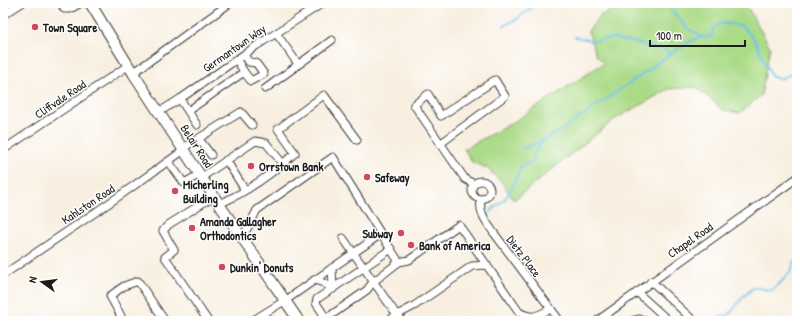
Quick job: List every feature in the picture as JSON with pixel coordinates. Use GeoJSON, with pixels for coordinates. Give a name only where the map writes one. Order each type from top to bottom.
{"type":"FeatureCollection","features":[{"type":"Feature","properties":{"kind":"highway","name":"Belair Road"},"geometry":{"type":"LineString","coordinates":[[90,3],[201,176],[285,300],[296,320]]}},
{"type":"Feature","properties":{"kind":"street"},"geometry":{"type":"LineString","coordinates":[[3,14],[22,3]]}},
{"type":"Feature","properties":{"kind":"street"},"geometry":{"type":"LineString","coordinates":[[61,3],[64,9],[70,9],[81,3]]}},
{"type":"Feature","properties":{"kind":"street","name":"Cliffvale Road"},"geometry":{"type":"LineString","coordinates":[[3,150],[131,69],[230,3]]}},
{"type":"Feature","properties":{"kind":"street","name":"Germantown Way"},"geometry":{"type":"LineString","coordinates":[[159,112],[323,3]]}},
{"type":"Feature","properties":{"kind":"street"},"geometry":{"type":"LineString","coordinates":[[276,33],[298,64]]}},
{"type":"Feature","properties":{"kind":"street"},"geometry":{"type":"LineString","coordinates":[[265,89],[332,40]]}},
{"type":"Feature","properties":{"kind":"street"},"geometry":{"type":"LineString","coordinates":[[240,57],[249,62],[256,63],[264,74],[251,81],[244,72],[240,57]]}},
{"type":"Feature","properties":{"kind":"street"},"geometry":{"type":"LineString","coordinates":[[188,112],[244,72]]}},
{"type":"Feature","properties":{"kind":"street"},"geometry":{"type":"LineString","coordinates":[[440,144],[505,96],[495,80],[441,116],[428,94],[414,105],[440,144],[465,179],[474,184],[482,180],[486,181],[490,186],[489,195],[484,199],[481,199]]}},
{"type":"Feature","properties":{"kind":"street"},"geometry":{"type":"LineString","coordinates":[[208,321],[165,257],[174,250],[163,231],[168,226],[217,200],[236,197],[283,164],[295,153],[278,129],[324,95],[357,140]]}},
{"type":"Feature","properties":{"kind":"street"},"geometry":{"type":"LineString","coordinates":[[180,99],[197,125]]}},
{"type":"Feature","properties":{"kind":"street","name":"Kahlston Road"},"geometry":{"type":"LineString","coordinates":[[3,275],[169,162],[199,138],[241,112],[252,125]]}},
{"type":"Feature","properties":{"kind":"street"},"geometry":{"type":"LineString","coordinates":[[199,138],[211,155]]}},
{"type":"Feature","properties":{"kind":"street"},"geometry":{"type":"LineString","coordinates":[[169,162],[184,183],[201,176],[255,141],[266,143],[283,164]]}},
{"type":"Feature","properties":{"kind":"street"},"geometry":{"type":"LineString","coordinates":[[245,233],[257,210],[333,157],[399,262]]}},
{"type":"Feature","properties":{"kind":"street"},"geometry":{"type":"LineString","coordinates":[[226,160],[245,190]]}},
{"type":"Feature","properties":{"kind":"street","name":"Chapel Road"},"geometry":{"type":"LineString","coordinates":[[596,321],[797,178]]}},
{"type":"Feature","properties":{"kind":"street","name":"Dietz Place"},"geometry":{"type":"LineString","coordinates":[[474,184],[472,190],[473,195],[481,199],[480,205],[484,218],[494,234],[560,321]]}},
{"type":"Feature","properties":{"kind":"street"},"geometry":{"type":"LineString","coordinates":[[391,250],[317,299],[316,303],[327,320],[367,290],[374,282],[399,262],[409,260],[460,225],[519,312],[528,316],[535,316],[551,309]]}},
{"type":"Feature","properties":{"kind":"street"},"geometry":{"type":"LineString","coordinates":[[252,321],[381,234]]}},
{"type":"Feature","properties":{"kind":"street"},"geometry":{"type":"LineString","coordinates":[[343,238],[399,318]]}},
{"type":"Feature","properties":{"kind":"street"},"geometry":{"type":"LineString","coordinates":[[388,321],[399,318],[472,266],[487,265]]}},
{"type":"Feature","properties":{"kind":"street"},"geometry":{"type":"LineString","coordinates":[[332,268],[333,289]]}},
{"type":"Feature","properties":{"kind":"street"},"geometry":{"type":"LineString","coordinates":[[314,280],[324,283],[333,289]]}},
{"type":"Feature","properties":{"kind":"street"},"geometry":{"type":"LineString","coordinates":[[118,321],[121,316],[110,296],[124,286],[138,281],[165,321]]}},
{"type":"Feature","properties":{"kind":"street"},"geometry":{"type":"LineString","coordinates":[[651,281],[694,321]]}},
{"type":"Feature","properties":{"kind":"street"},"geometry":{"type":"LineString","coordinates":[[637,292],[669,321]]}},
{"type":"Feature","properties":{"kind":"street"},"geometry":{"type":"LineString","coordinates":[[631,321],[640,319],[648,321]]}},
{"type":"Feature","properties":{"kind":"green space"},"geometry":{"type":"Polygon","coordinates":[[[629,3],[735,3],[749,10],[770,47],[761,95],[740,113],[723,110],[696,87],[669,89],[615,119],[514,200],[501,181],[487,168],[472,162],[464,149],[512,123],[604,63],[596,55],[588,31],[601,15],[630,4],[629,3]]]}},
{"type":"Feature","properties":{"kind":"waterway"},"geometry":{"type":"LineString","coordinates":[[504,26],[517,19],[537,3]]}},
{"type":"Feature","properties":{"kind":"waterway"},"geometry":{"type":"LineString","coordinates":[[666,3],[687,28],[703,37]]}},
{"type":"Feature","properties":{"kind":"waterway"},"geometry":{"type":"LineString","coordinates":[[523,148],[544,140],[563,129],[667,56],[692,41],[698,38],[712,36],[713,28],[720,24],[724,23],[742,26],[754,39],[772,77],[780,79],[791,74],[797,76]]}},
{"type":"Feature","properties":{"kind":"waterway"},"geometry":{"type":"LineString","coordinates":[[575,37],[594,41],[613,38],[664,49],[668,53],[672,54]]}},
{"type":"Feature","properties":{"kind":"waterway"},"geometry":{"type":"LineString","coordinates":[[488,215],[493,208],[504,200],[510,192],[521,166],[532,162],[535,152],[543,141]]}},
{"type":"Feature","properties":{"kind":"waterway"},"geometry":{"type":"LineString","coordinates":[[713,321],[721,316],[729,315],[743,297],[753,288],[774,289],[791,271],[793,268],[793,263],[797,261]]}},
{"type":"Feature","properties":{"kind":"place","name":"Town Square"},"geometry":{"type":"Point","coordinates":[35,27]}},
{"type":"Feature","properties":{"kind":"place","name":"Orrstown Bank"},"geometry":{"type":"Point","coordinates":[251,166]}},
{"type":"Feature","properties":{"kind":"place","name":"Safeway"},"geometry":{"type":"Point","coordinates":[367,177]}},
{"type":"Feature","properties":{"kind":"place","name":"Micherling Building"},"geometry":{"type":"Point","coordinates":[175,191]}},
{"type":"Feature","properties":{"kind":"place","name":"Amanda Gallagher Orthodontics"},"geometry":{"type":"Point","coordinates":[192,228]}},
{"type":"Feature","properties":{"kind":"place","name":"Subway"},"geometry":{"type":"Point","coordinates":[401,233]}},
{"type":"Feature","properties":{"kind":"place","name":"Bank of America"},"geometry":{"type":"Point","coordinates":[411,245]}},
{"type":"Feature","properties":{"kind":"place","name":"Dunkin' Donuts"},"geometry":{"type":"Point","coordinates":[222,267]}}]}
